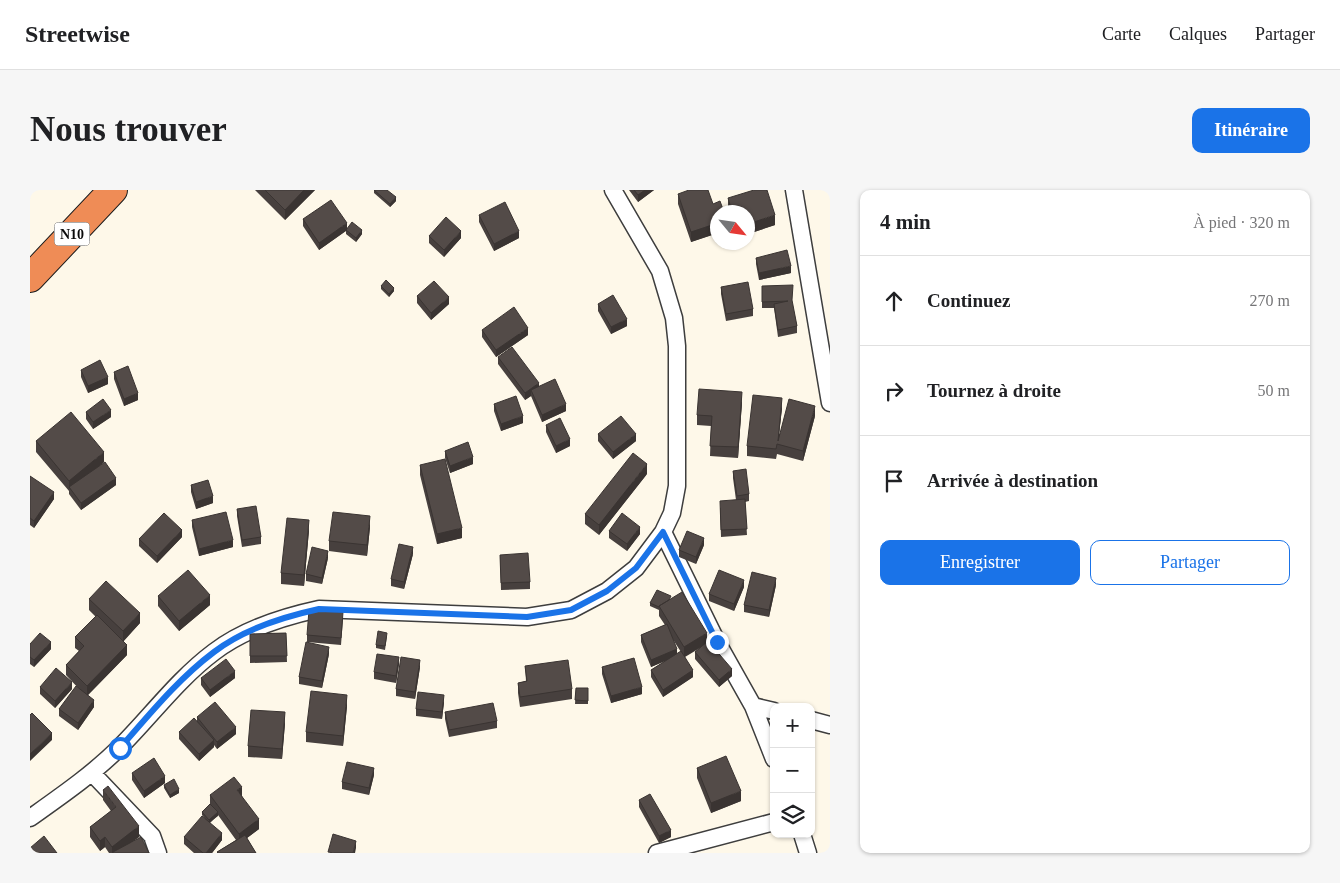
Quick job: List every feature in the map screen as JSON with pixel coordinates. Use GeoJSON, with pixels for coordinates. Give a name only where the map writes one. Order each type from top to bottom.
{"type":"FeatureCollection","features":[{"type":"Feature","properties":{"kind":"highway","name":"N10"},"geometry":{"type":"LineString","coordinates":[[30,278],[113,190]]}},
{"type":"Feature","properties":{"kind":"street"},"geometry":{"type":"LineString","coordinates":[[30,818],[92,772],[120,748],[163,699],[214,652],[250,630],[293,614],[319,609],[527,617],[571,610],[607,591],[636,568],[663,532],[672,513],[677,486],[677,346],[674,318],[660,271],[613,190]]}},
{"type":"Feature","properties":{"kind":"street"},"geometry":{"type":"LineString","coordinates":[[794,190],[830,403]]}},
{"type":"Feature","properties":{"kind":"street"},"geometry":{"type":"LineString","coordinates":[[663,532],[717,642],[753,706],[770,749]]}},
{"type":"Feature","properties":{"kind":"street"},"geometry":{"type":"LineString","coordinates":[[753,706],[770,710]]}},
{"type":"Feature","properties":{"kind":"street"},"geometry":{"type":"LineString","coordinates":[[815,721],[830,725]]}},
{"type":"Feature","properties":{"kind":"street"},"geometry":{"type":"LineString","coordinates":[[92,772],[152,836],[158,853]]}},
{"type":"Feature","properties":{"kind":"street"},"geometry":{"type":"LineString","coordinates":[[657,853],[770,823]]}},
{"type":"Feature","properties":{"kind":"street"},"geometry":{"type":"LineString","coordinates":[[803,838],[808,853]]}},
{"type":"Feature","properties":{"kind":"building"},"geometry":{"type":"Polygon","coordinates":[[[265,190],[304,190],[285,210],[265,190]]]}},
{"type":"Feature","properties":{"kind":"building"},"geometry":{"type":"Polygon","coordinates":[[[374,190],[387,190],[396,197],[390,204],[374,190]]]}},
{"type":"Feature","properties":{"kind":"building"},"geometry":{"type":"Polygon","coordinates":[[[634,190],[645,190],[638,195],[634,190]]]}},
{"type":"Feature","properties":{"kind":"building"},"geometry":{"type":"Polygon","coordinates":[[[689,190],[708,190],[713,204],[720,201],[721,205],[710,205],[710,226],[691,232],[678,194],[689,190]]]}},
{"type":"Feature","properties":{"kind":"building"},"geometry":{"type":"Polygon","coordinates":[[[754,190],[767,190],[775,215],[755,222],[755,205],[730,205],[728,198],[754,190]]]}},
{"type":"Feature","properties":{"kind":"building"},"geometry":{"type":"Polygon","coordinates":[[[331,200],[347,223],[319,243],[303,219],[331,200]]]}},
{"type":"Feature","properties":{"kind":"building"},"geometry":{"type":"Polygon","coordinates":[[[505,202],[519,231],[494,244],[479,215],[505,202]]]}},
{"type":"Feature","properties":{"kind":"building"},"geometry":{"type":"Polygon","coordinates":[[[446,217],[461,231],[444,250],[429,236],[446,217]]]}},
{"type":"Feature","properties":{"kind":"building"},"geometry":{"type":"Polygon","coordinates":[[[352,222],[362,230],[356,238],[346,230],[352,222]]]}},
{"type":"Feature","properties":{"kind":"building"},"geometry":{"type":"Polygon","coordinates":[[[787,250],[791,266],[759,273],[756,258],[787,250]]]}},
{"type":"Feature","properties":{"kind":"building"},"geometry":{"type":"Polygon","coordinates":[[[386,280],[394,288],[389,294],[381,286],[386,280]]]}},
{"type":"Feature","properties":{"kind":"building"},"geometry":{"type":"Polygon","coordinates":[[[434,281],[449,297],[431,313],[417,296],[434,281]]]}},
{"type":"Feature","properties":{"kind":"building"},"geometry":{"type":"Polygon","coordinates":[[[748,282],[753,309],[726,314],[721,287],[748,282]]]}},
{"type":"Feature","properties":{"kind":"building"},"geometry":{"type":"Polygon","coordinates":[[[793,285],[792,300],[797,326],[778,330],[774,304],[788,301],[762,302],[762,286],[793,285]]]}},
{"type":"Feature","properties":{"kind":"building"},"geometry":{"type":"Polygon","coordinates":[[[613,295],[627,319],[611,327],[598,304],[613,295]]]}},
{"type":"Feature","properties":{"kind":"building"},"geometry":{"type":"Polygon","coordinates":[[[514,307],[528,328],[496,350],[482,330],[514,307]]]}},
{"type":"Feature","properties":{"kind":"building"},"geometry":{"type":"Polygon","coordinates":[[[512,347],[539,383],[525,393],[498,357],[512,347]]]}},
{"type":"Feature","properties":{"kind":"building"},"geometry":{"type":"Polygon","coordinates":[[[100,360],[108,377],[88,386],[81,370],[100,360]]]}},
{"type":"Feature","properties":{"kind":"building"},"geometry":{"type":"Polygon","coordinates":[[[128,366],[138,393],[124,399],[114,372],[128,366]]]}},
{"type":"Feature","properties":{"kind":"building"},"geometry":{"type":"Polygon","coordinates":[[[555,379],[566,404],[542,415],[531,390],[555,379]]]}},
{"type":"Feature","properties":{"kind":"building"},"geometry":{"type":"Polygon","coordinates":[[[699,389],[742,392],[738,447],[710,446],[712,416],[697,415],[699,389]]]}},
{"type":"Feature","properties":{"kind":"building"},"geometry":{"type":"Polygon","coordinates":[[[753,395],[782,398],[778,441],[789,399],[815,406],[803,451],[777,444],[776,449],[747,446],[753,395]]]}},
{"type":"Feature","properties":{"kind":"building"},"geometry":{"type":"Polygon","coordinates":[[[516,396],[523,416],[501,424],[494,404],[516,396]]]}},
{"type":"Feature","properties":{"kind":"building"},"geometry":{"type":"Polygon","coordinates":[[[103,399],[111,410],[93,422],[86,412],[103,399]]]}},
{"type":"Feature","properties":{"kind":"building"},"geometry":{"type":"Polygon","coordinates":[[[71,412],[104,452],[69,481],[36,441],[71,412]]]}},
{"type":"Feature","properties":{"kind":"building"},"geometry":{"type":"Polygon","coordinates":[[[621,416],[636,434],[613,452],[598,434],[621,416]]]}},
{"type":"Feature","properties":{"kind":"building"},"geometry":{"type":"Polygon","coordinates":[[[560,418],[570,439],[556,446],[546,425],[560,418]]]}},
{"type":"Feature","properties":{"kind":"building"},"geometry":{"type":"Polygon","coordinates":[[[468,442],[473,457],[450,466],[445,451],[468,442]]]}},
{"type":"Feature","properties":{"kind":"building"},"geometry":{"type":"Polygon","coordinates":[[[633,453],[647,464],[599,525],[585,514],[633,453]]]}},
{"type":"Feature","properties":{"kind":"building"},"geometry":{"type":"Polygon","coordinates":[[[445,459],[462,528],[437,534],[420,465],[445,459]]]}},
{"type":"Feature","properties":{"kind":"building"},"geometry":{"type":"Polygon","coordinates":[[[105,462],[116,478],[81,503],[69,487],[105,462]]]}},
{"type":"Feature","properties":{"kind":"building"},"geometry":{"type":"Polygon","coordinates":[[[746,469],[749,494],[737,496],[733,471],[746,469]]]}},
{"type":"Feature","properties":{"kind":"building"},"geometry":{"type":"Polygon","coordinates":[[[30,476],[54,492],[34,521],[30,518],[30,476]]]}},
{"type":"Feature","properties":{"kind":"building"},"geometry":{"type":"Polygon","coordinates":[[[208,480],[213,496],[196,502],[191,485],[208,480]]]}},
{"type":"Feature","properties":{"kind":"building"},"geometry":{"type":"Polygon","coordinates":[[[745,499],[747,529],[721,530],[720,501],[745,499]]]}},
{"type":"Feature","properties":{"kind":"building"},"geometry":{"type":"Polygon","coordinates":[[[256,506],[261,537],[242,540],[237,509],[256,506]]]}},
{"type":"Feature","properties":{"kind":"building"},"geometry":{"type":"Polygon","coordinates":[[[226,512],[233,540],[199,549],[192,520],[226,512]]]}},
{"type":"Feature","properties":{"kind":"building"},"geometry":{"type":"Polygon","coordinates":[[[333,512],[370,516],[367,545],[329,541],[333,512]]]}},
{"type":"Feature","properties":{"kind":"building"},"geometry":{"type":"Polygon","coordinates":[[[164,513],[182,530],[157,556],[139,539],[164,513]]]}},
{"type":"Feature","properties":{"kind":"building"},"geometry":{"type":"Polygon","coordinates":[[[622,513],[640,527],[627,544],[609,531],[622,513]]]}},
{"type":"Feature","properties":{"kind":"building"},"geometry":{"type":"Polygon","coordinates":[[[287,518],[309,520],[304,575],[281,573],[287,518]]]}},
{"type":"Feature","properties":{"kind":"building"},"geometry":{"type":"Polygon","coordinates":[[[687,531],[704,538],[696,557],[679,550],[687,531]]]}},
{"type":"Feature","properties":{"kind":"building"},"geometry":{"type":"Polygon","coordinates":[[[399,544],[413,547],[404,582],[391,579],[399,544]]]}},
{"type":"Feature","properties":{"kind":"building"},"geometry":{"type":"Polygon","coordinates":[[[312,547],[328,551],[322,578],[306,574],[312,547]]]}},
{"type":"Feature","properties":{"kind":"building"},"geometry":{"type":"Polygon","coordinates":[[[528,553],[530,582],[501,583],[500,555],[528,553]]]}},
{"type":"Feature","properties":{"kind":"building"},"geometry":{"type":"Polygon","coordinates":[[[188,570],[210,595],[179,621],[158,596],[188,570]]]}},
{"type":"Feature","properties":{"kind":"building"},"geometry":{"type":"Polygon","coordinates":[[[719,570],[744,580],[734,604],[709,594],[719,570]]]}},
{"type":"Feature","properties":{"kind":"building"},"geometry":{"type":"Polygon","coordinates":[[[752,572],[776,578],[769,610],[744,605],[752,572]]]}},
{"type":"Feature","properties":{"kind":"building"},"geometry":{"type":"Polygon","coordinates":[[[106,581],[140,613],[123,631],[89,599],[106,581]]]}},
{"type":"Feature","properties":{"kind":"building"},"geometry":{"type":"Polygon","coordinates":[[[657,590],[671,596],[669,600],[659,607],[650,603],[657,590]]]}},
{"type":"Feature","properties":{"kind":"building"},"geometry":{"type":"Polygon","coordinates":[[[682,592],[707,633],[684,647],[659,606],[682,592]]]}},
{"type":"Feature","properties":{"kind":"building"},"geometry":{"type":"Polygon","coordinates":[[[309,610],[343,612],[341,638],[307,635],[309,610]]]}},
{"type":"Feature","properties":{"kind":"building"},"geometry":{"type":"Polygon","coordinates":[[[97,615],[127,645],[87,686],[66,665],[84,646],[75,637],[97,615]]]}},
{"type":"Feature","properties":{"kind":"building"},"geometry":{"type":"Polygon","coordinates":[[[667,624],[677,649],[651,660],[641,635],[667,624]]]}},
{"type":"Feature","properties":{"kind":"building"},"geometry":{"type":"Polygon","coordinates":[[[378,631],[387,633],[385,646],[376,645],[378,631]]]}},
{"type":"Feature","properties":{"kind":"building"},"geometry":{"type":"Polygon","coordinates":[[[40,633],[51,642],[34,660],[30,657],[30,644],[40,633]]]}},
{"type":"Feature","properties":{"kind":"building"},"geometry":{"type":"Polygon","coordinates":[[[286,633],[287,656],[250,656],[250,634],[286,633]]]}},
{"type":"Feature","properties":{"kind":"building"},"geometry":{"type":"Polygon","coordinates":[[[708,641],[732,669],[719,680],[695,652],[708,641]]]}},
{"type":"Feature","properties":{"kind":"building"},"geometry":{"type":"Polygon","coordinates":[[[306,642],[329,647],[322,681],[299,677],[306,642]]]}},
{"type":"Feature","properties":{"kind":"building"},"geometry":{"type":"Polygon","coordinates":[[[681,651],[693,670],[663,690],[651,670],[681,651]]]}},
{"type":"Feature","properties":{"kind":"building"},"geometry":{"type":"Polygon","coordinates":[[[377,654],[399,657],[396,676],[374,672],[377,654]]]}},
{"type":"Feature","properties":{"kind":"building"},"geometry":{"type":"Polygon","coordinates":[[[401,657],[420,660],[415,692],[396,689],[401,657]]]}},
{"type":"Feature","properties":{"kind":"building"},"geometry":{"type":"Polygon","coordinates":[[[634,658],[642,687],[611,696],[602,667],[634,658]]]}},
{"type":"Feature","properties":{"kind":"building"},"geometry":{"type":"Polygon","coordinates":[[[226,659],[235,671],[210,690],[201,678],[226,659]]]}},
{"type":"Feature","properties":{"kind":"building"},"geometry":{"type":"Polygon","coordinates":[[[568,660],[572,689],[520,697],[518,683],[527,681],[525,666],[568,660]]]}},
{"type":"Feature","properties":{"kind":"building"},"geometry":{"type":"Polygon","coordinates":[[[56,668],[72,682],[55,701],[40,687],[56,668]]]}},
{"type":"Feature","properties":{"kind":"building"},"geometry":{"type":"Polygon","coordinates":[[[76,686],[94,700],[78,723],[59,709],[76,686]]]}},
{"type":"Feature","properties":{"kind":"building"},"geometry":{"type":"Polygon","coordinates":[[[576,688],[588,688],[588,701],[575,700],[576,688]]]}},
{"type":"Feature","properties":{"kind":"building"},"geometry":{"type":"Polygon","coordinates":[[[311,691],[347,695],[343,736],[306,732],[311,691]]]}},
{"type":"Feature","properties":{"kind":"building"},"geometry":{"type":"Polygon","coordinates":[[[418,692],[444,695],[442,712],[416,709],[418,692]]]}},
{"type":"Feature","properties":{"kind":"building"},"geometry":{"type":"Polygon","coordinates":[[[215,702],[236,727],[217,742],[197,717],[215,702]]]}},
{"type":"Feature","properties":{"kind":"building"},"geometry":{"type":"Polygon","coordinates":[[[493,703],[497,721],[449,730],[445,712],[493,703]]]}},
{"type":"Feature","properties":{"kind":"building"},"geometry":{"type":"Polygon","coordinates":[[[251,710],[285,712],[282,749],[248,746],[251,710]]]}},
{"type":"Feature","properties":{"kind":"building"},"geometry":{"type":"Polygon","coordinates":[[[32,713],[52,733],[30,754],[30,715],[32,713]]]}},
{"type":"Feature","properties":{"kind":"building"},"geometry":{"type":"Polygon","coordinates":[[[194,718],[214,740],[199,754],[179,732],[194,718]]]}},
{"type":"Feature","properties":{"kind":"building"},"geometry":{"type":"Polygon","coordinates":[[[726,756],[741,791],[711,803],[697,768],[726,756]]]}},
{"type":"Feature","properties":{"kind":"building"},"geometry":{"type":"Polygon","coordinates":[[[154,758],[165,776],[144,791],[132,773],[154,758]]]}},
{"type":"Feature","properties":{"kind":"building"},"geometry":{"type":"Polygon","coordinates":[[[347,762],[374,768],[369,788],[342,782],[347,762]]]}},
{"type":"Feature","properties":{"kind":"building"},"geometry":{"type":"Polygon","coordinates":[[[234,777],[242,787],[237,790],[259,819],[239,834],[210,795],[234,777]]]}},
{"type":"Feature","properties":{"kind":"building"},"geometry":{"type":"Polygon","coordinates":[[[174,779],[179,789],[170,795],[164,785],[174,779]]]}},
{"type":"Feature","properties":{"kind":"building"},"geometry":{"type":"Polygon","coordinates":[[[108,786],[139,826],[112,847],[105,837],[100,841],[90,827],[116,807],[103,790],[108,786]]]}},
{"type":"Feature","properties":{"kind":"building"},"geometry":{"type":"Polygon","coordinates":[[[650,794],[671,830],[659,836],[639,800],[650,794]]]}},
{"type":"Feature","properties":{"kind":"building"},"geometry":{"type":"Polygon","coordinates":[[[210,804],[218,812],[209,820],[202,812],[210,804]]]}},
{"type":"Feature","properties":{"kind":"building"},"geometry":{"type":"Polygon","coordinates":[[[202,816],[222,833],[206,853],[203,853],[184,837],[202,816]]]}},
{"type":"Feature","properties":{"kind":"building"},"geometry":{"type":"Polygon","coordinates":[[[333,834],[356,841],[353,853],[328,852],[333,834]]]}},
{"type":"Feature","properties":{"kind":"building"},"geometry":{"type":"Polygon","coordinates":[[[245,835],[256,853],[217,852],[245,835]]]}},
{"type":"Feature","properties":{"kind":"building"},"geometry":{"type":"Polygon","coordinates":[[[44,836],[57,853],[30,853],[30,848],[44,836]]]}},
{"type":"Feature","properties":{"kind":"building"},"geometry":{"type":"Polygon","coordinates":[[[141,837],[149,853],[113,853],[113,852],[141,837]]]}},
{"type":"Feature","properties":{"kind":"route"},"geometry":{"type":"LineString","coordinates":[[120,748],[163,699],[214,652],[250,630],[293,614],[319,609],[527,617],[571,610],[607,591],[636,568],[663,532],[717,642]]}}]}
